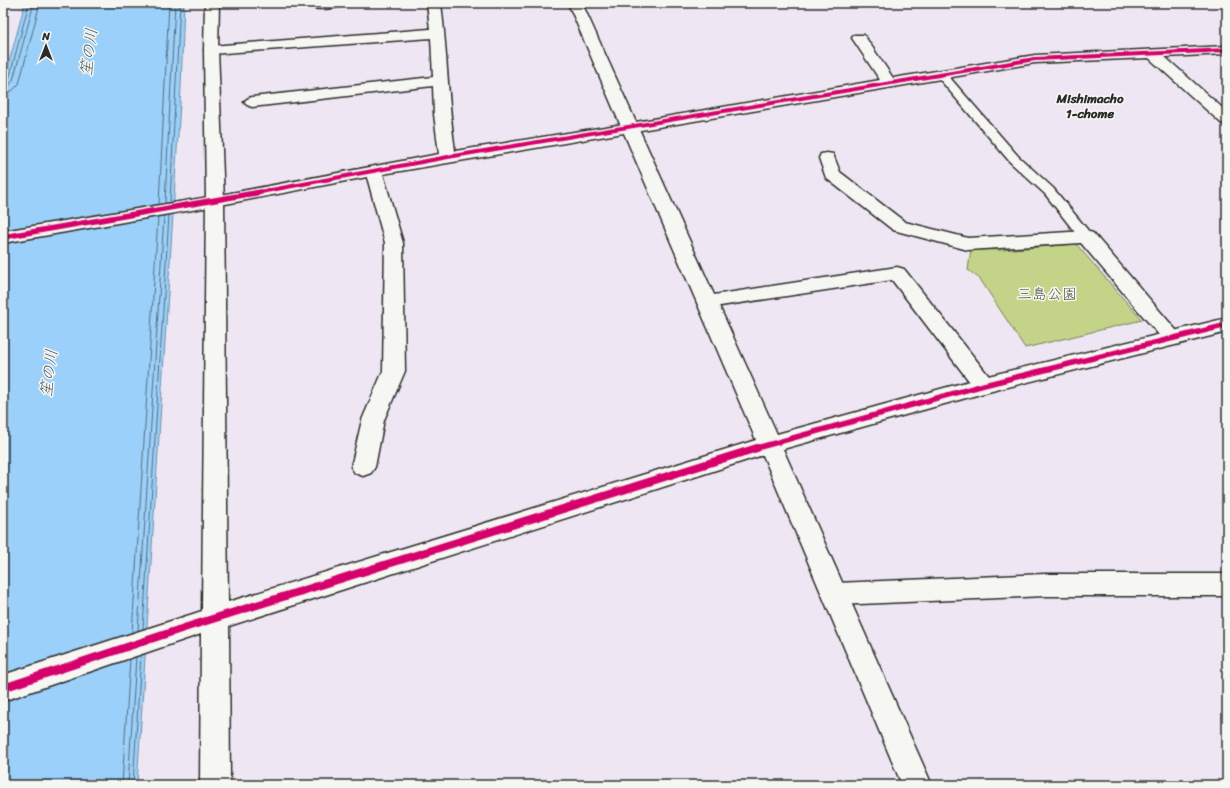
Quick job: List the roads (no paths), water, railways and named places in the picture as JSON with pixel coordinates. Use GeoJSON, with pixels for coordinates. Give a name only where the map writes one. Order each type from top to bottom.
{"type":"FeatureCollection","features":[{"type":"Feature","properties":{"kind":"street"},"geometry":{"type":"LineString","coordinates":[[212,3],[211,50],[214,201],[215,785]]}},
{"type":"Feature","properties":{"kind":"street"},"geometry":{"type":"LineString","coordinates":[[318,5],[338,3]]}},
{"type":"Feature","properties":{"kind":"street"},"geometry":{"type":"LineString","coordinates":[[434,3],[438,33],[442,114],[448,157]]}},
{"type":"Feature","properties":{"kind":"street"},"geometry":{"type":"LineString","coordinates":[[575,3],[836,594],[917,785]]}},
{"type":"Feature","properties":{"kind":"street"},"geometry":{"type":"LineString","coordinates":[[211,50],[438,33]]}},
{"type":"Feature","properties":{"kind":"street"},"geometry":{"type":"LineString","coordinates":[[859,38],[889,83]]}},
{"type":"Feature","properties":{"kind":"street"},"geometry":{"type":"LineString","coordinates":[[3,237],[194,205],[448,157],[630,128],[941,74],[1035,60],[1227,50]]}},
{"type":"Feature","properties":{"kind":"street"},"geometry":{"type":"LineString","coordinates":[[1153,54],[1227,120]]}},
{"type":"Feature","properties":{"kind":"street"},"geometry":{"type":"LineString","coordinates":[[252,102],[440,81]]}},
{"type":"Feature","properties":{"kind":"street"},"geometry":{"type":"LineString","coordinates":[[827,158],[832,174],[899,226],[968,244],[1086,237],[1172,337]]}},
{"type":"Feature","properties":{"kind":"street"},"geometry":{"type":"LineString","coordinates":[[363,466],[373,420],[394,371],[394,243],[374,171]]}},
{"type":"Feature","properties":{"kind":"street"},"geometry":{"type":"LineString","coordinates":[[707,302],[897,273],[984,385]]}},
{"type":"Feature","properties":{"kind":"street"},"geometry":{"type":"LineString","coordinates":[[3,688],[187,627],[770,444],[984,385],[1227,324]]}},
{"type":"Feature","properties":{"kind":"street"},"geometry":{"type":"LineString","coordinates":[[836,594],[1045,585],[1227,585]]}},
{"type":"Feature","properties":{"kind":"lane"},"geometry":{"type":"LineString","coordinates":[[941,74],[1014,159],[1049,191],[1086,237]]}},
{"type":"Feature","properties":{"kind":"water","name":"笙の川"},"geometry":{"type":"Polygon","coordinates":[[[25,3],[184,3],[181,87],[137,785],[3,785],[3,85],[25,3]]]}},
{"type":"Feature","properties":{"kind":"district","name":"Mishimacho 1-chome"},"geometry":{"type":"Point","coordinates":[1090,106]}},
{"type":"Feature","properties":{"kind":"park label","name":"三島公園"},"geometry":{"type":"Point","coordinates":[1047,294]}}]}
